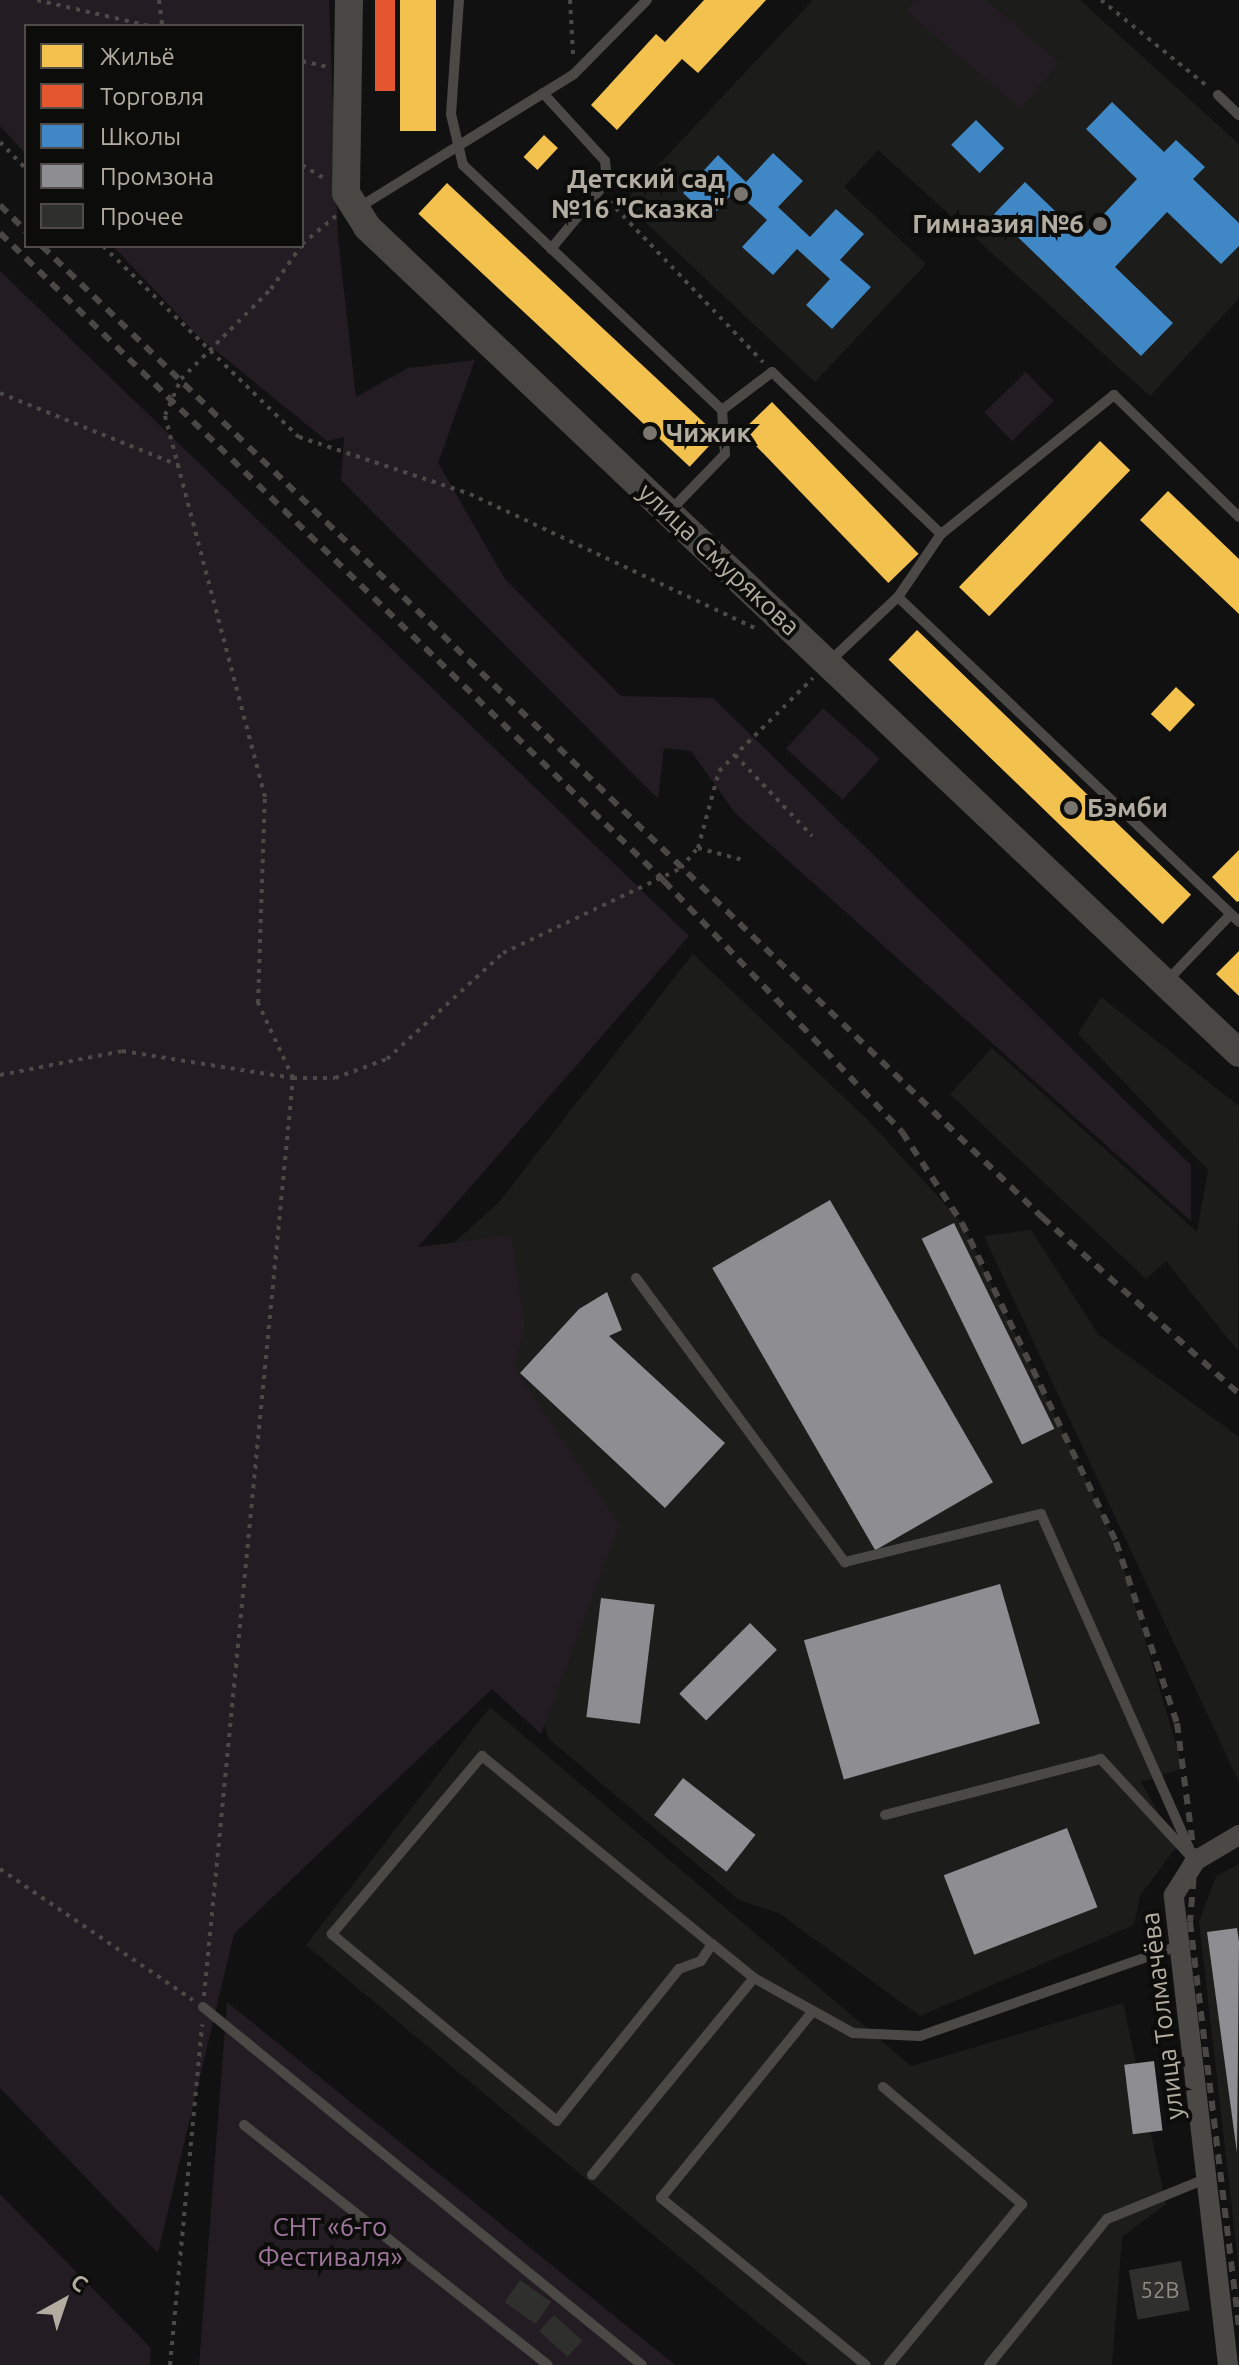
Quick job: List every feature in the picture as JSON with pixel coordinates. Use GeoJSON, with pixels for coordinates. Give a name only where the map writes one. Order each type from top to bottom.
{"type":"FeatureCollection","features":[{"type":"Feature","properties":{"kind":"street"},"geometry":{"type":"LineString","coordinates":[[349,0],[346,193],[355,208]]}},
{"type":"Feature","properties":{"kind":"street","name":"улица Смурякова"},"geometry":{"type":"LineString","coordinates":[[355,208],[669,512],[1239,1053]]}},
{"type":"Feature","properties":{"kind":"street","name":"улица Толмачёва"},"geometry":{"type":"LineString","coordinates":[[1228,2365],[1208,2178],[1176,1947],[1174,1895],[1195,1861],[1239,1835]]}},
{"type":"Feature","properties":{"kind":"lane"},"geometry":{"type":"LineString","coordinates":[[459,0],[451,114],[463,165],[722,410],[725,454],[669,512]]}},
{"type":"Feature","properties":{"kind":"lane"},"geometry":{"type":"LineString","coordinates":[[355,208],[574,74],[647,0]]}},
{"type":"Feature","properties":{"kind":"lane"},"geometry":{"type":"LineString","coordinates":[[543,93],[605,161],[599,190],[551,249]]}},
{"type":"Feature","properties":{"kind":"lane"},"geometry":{"type":"LineString","coordinates":[[1218,95],[1239,115]]}},
{"type":"Feature","properties":{"kind":"lane"},"geometry":{"type":"LineString","coordinates":[[722,410],[772,372],[941,534]]}},
{"type":"Feature","properties":{"kind":"lane"},"geometry":{"type":"LineString","coordinates":[[829,662],[898,597],[941,534],[1114,395],[1239,517]]}},
{"type":"Feature","properties":{"kind":"lane"},"geometry":{"type":"LineString","coordinates":[[898,597],[1235,918],[1166,982]]}},
{"type":"Feature","properties":{"kind":"lane"},"geometry":{"type":"LineString","coordinates":[[636,1278],[845,1562],[1041,1514],[1195,1861]]}},
{"type":"Feature","properties":{"kind":"lane"},"geometry":{"type":"LineString","coordinates":[[712,1944],[701,1961],[679,1969],[557,2121],[332,1934],[482,1756],[754,1978],[853,2033],[920,2036],[1176,1947]]}},
{"type":"Feature","properties":{"kind":"lane"},"geometry":{"type":"LineString","coordinates":[[885,1815],[1101,1759],[1195,1861]]}},
{"type":"Feature","properties":{"kind":"lane"},"geometry":{"type":"LineString","coordinates":[[592,2175],[754,1978]]}},
{"type":"Feature","properties":{"kind":"lane"},"geometry":{"type":"LineString","coordinates":[[203,2007],[642,2365]]}},
{"type":"Feature","properties":{"kind":"lane"},"geometry":{"type":"LineString","coordinates":[[813,2011],[661,2198],[866,2365]]}},
{"type":"Feature","properties":{"kind":"lane"},"geometry":{"type":"LineString","coordinates":[[883,2087],[1022,2204],[889,2365]]}},
{"type":"Feature","properties":{"kind":"lane"},"geometry":{"type":"LineString","coordinates":[[244,2125],[548,2365]]}},
{"type":"Feature","properties":{"kind":"lane"},"geometry":{"type":"LineString","coordinates":[[989,2365],[1107,2219],[1208,2178]]}},
{"type":"Feature","properties":{"kind":"path"},"geometry":{"type":"LineString","coordinates":[[37,0],[141,24]]}},
{"type":"Feature","properties":{"kind":"path"},"geometry":{"type":"LineString","coordinates":[[159,0],[162,24]]}},
{"type":"Feature","properties":{"kind":"path"},"geometry":{"type":"LineString","coordinates":[[570,0],[574,74]]}},
{"type":"Feature","properties":{"kind":"path"},"geometry":{"type":"LineString","coordinates":[[1101,0],[1218,95]]}},
{"type":"Feature","properties":{"kind":"path"},"geometry":{"type":"LineString","coordinates":[[304,61],[333,68]]}},
{"type":"Feature","properties":{"kind":"path"},"geometry":{"type":"LineString","coordinates":[[0,142],[24,167]]}},
{"type":"Feature","properties":{"kind":"path"},"geometry":{"type":"LineString","coordinates":[[599,190],[772,372]]}},
{"type":"Feature","properties":{"kind":"path"},"geometry":{"type":"LineString","coordinates":[[304,243],[355,208]]}},
{"type":"Feature","properties":{"kind":"path"},"geometry":{"type":"LineString","coordinates":[[105,248],[299,437],[470,494],[738,625],[799,634]]}},
{"type":"Feature","properties":{"kind":"path"},"geometry":{"type":"LineString","coordinates":[[170,2365],[293,1078],[258,1003],[265,797],[181,466],[165,415],[169,398],[298,248]]}},
{"type":"Feature","properties":{"kind":"path"},"geometry":{"type":"LineString","coordinates":[[0,393],[181,466]]}},
{"type":"Feature","properties":{"kind":"path"},"geometry":{"type":"LineString","coordinates":[[0,1075],[122,1051],[293,1078],[335,1078],[387,1059],[503,953],[664,881],[698,848],[719,771],[829,662]]}},
{"type":"Feature","properties":{"kind":"path"},"geometry":{"type":"LineString","coordinates":[[735,755],[812,836]]}},
{"type":"Feature","properties":{"kind":"path"},"geometry":{"type":"LineString","coordinates":[[698,848],[743,860]]}},
{"type":"Feature","properties":{"kind":"path"},"geometry":{"type":"LineString","coordinates":[[0,1869],[203,2007]]}},
{"type":"Feature","properties":{"kind":"shaded area","name":"Гимназия №6"},"geometry":{"type":"Polygon","coordinates":[[[813,0],[1080,0],[1239,144],[1239,298],[1150,396],[878,150],[844,187],[926,264],[815,382],[624,202],[813,0]]]}},
{"type":"Feature","properties":{"kind":"shaded area"},"geometry":{"type":"Polygon","coordinates":[[[693,954],[869,1121],[962,1223],[1116,1542],[1183,1768],[1141,1782],[1177,1846],[1140,1896],[1134,1925],[920,2016],[780,1914],[739,1900],[548,1738],[424,1270],[499,1202],[693,954]]]}},
{"type":"Feature","properties":{"kind":"shaded area"},"geometry":{"type":"Polygon","coordinates":[[[1101,997],[1239,1106],[1238,1351],[1166,1261],[1146,1279],[950,1094],[992,1048],[1197,1232],[1208,1170],[1078,1034],[1101,997]]]}},
{"type":"Feature","properties":{"kind":"shaded area"},"geometry":{"type":"Polygon","coordinates":[[[1031,1230],[1098,1334],[1239,1437],[1239,1782],[984,1236],[1031,1230]]]}},
{"type":"Feature","properties":{"kind":"shaded area"},"geometry":{"type":"Polygon","coordinates":[[[490,1707],[911,2066],[1123,2003],[1166,2204],[1122,2237],[1112,2365],[809,2365],[306,1945],[490,1707]]]}},
{"type":"Feature","properties":{"kind":"shaded area"},"geometry":{"type":"Polygon","coordinates":[[[1239,1864],[1239,2270],[1199,1922],[1216,1876],[1239,1864]]]}},
{"type":"Feature","properties":{"kind":"green space"},"geometry":{"type":"Polygon","coordinates":[[[0,0],[329,0],[338,238],[356,397],[408,368],[475,360],[438,463],[505,579],[621,696],[713,698],[1191,1165],[1191,1221],[735,813],[691,751],[664,748],[658,799],[341,480],[344,437],[327,441],[199,337],[115,248],[304,248],[304,24],[24,24],[24,152],[0,126],[0,0]]]}},
{"type":"Feature","properties":{"kind":"green space"},"geometry":{"type":"Polygon","coordinates":[[[915,0],[986,0],[1059,63],[1020,108],[906,11],[915,0]]]}},
{"type":"Feature","properties":{"kind":"green space"},"geometry":{"type":"Polygon","coordinates":[[[0,271],[689,936],[418,1247],[511,1235],[525,1326],[514,1368],[619,1525],[541,1734],[492,1689],[234,1934],[158,2253],[0,2088],[0,271]]]}},
{"type":"Feature","properties":{"kind":"green space"},"geometry":{"type":"Polygon","coordinates":[[[1026,372],[1054,401],[1012,441],[984,412],[1026,372]]]}},
{"type":"Feature","properties":{"kind":"green space"},"geometry":{"type":"Polygon","coordinates":[[[823,708],[879,759],[843,800],[786,749],[823,708]]]}},
{"type":"Feature","properties":{"kind":"green space","name":"СНТ «6-го Фестиваля»"},"geometry":{"type":"Polygon","coordinates":[[[227,2002],[675,2365],[199,2365],[227,2002]]]}},
{"type":"Feature","properties":{"kind":"green space"},"geometry":{"type":"Polygon","coordinates":[[[0,2194],[151,2348],[150,2365],[0,2365],[0,2194]]]}},
{"type":"Feature","properties":{"kind":"building: Жильё"},"geometry":{"type":"Polygon","coordinates":[[[400,0],[436,0],[436,131],[400,131],[400,0]]]}},
{"type":"Feature","properties":{"kind":"building: Жильё"},"geometry":{"type":"Polygon","coordinates":[[[704,0],[766,0],[698,73],[682,59],[617,130],[591,105],[656,34],[665,42],[704,0]]]}},
{"type":"Feature","properties":{"kind":"building: Жильё"},"geometry":{"type":"Polygon","coordinates":[[[544,135],[558,148],[537,170],[524,157],[544,135]]]}},
{"type":"Feature","properties":{"kind":"building: Жильё"},"geometry":{"type":"Polygon","coordinates":[[[447,183],[718,436],[690,467],[418,214],[447,183]]]}},
{"type":"Feature","properties":{"kind":"building: Жильё"},"geometry":{"type":"Polygon","coordinates":[[[772,402],[919,554],[888,583],[742,431],[772,402]]]}},
{"type":"Feature","properties":{"kind":"building: Жильё"},"geometry":{"type":"Polygon","coordinates":[[[1100,441],[1130,470],[989,616],[959,587],[1100,441]]]}},
{"type":"Feature","properties":{"kind":"building: Жильё"},"geometry":{"type":"Polygon","coordinates":[[[1168,491],[1239,559],[1239,614],[1140,520],[1168,491]]]}},
{"type":"Feature","properties":{"kind":"building: Жильё"},"geometry":{"type":"Polygon","coordinates":[[[917,630],[1191,895],[1163,924],[889,659],[917,630]]]}},
{"type":"Feature","properties":{"kind":"building: Жильё"},"geometry":{"type":"Polygon","coordinates":[[[1176,687],[1195,705],[1170,732],[1151,714],[1176,687]]]}},
{"type":"Feature","properties":{"kind":"building: Жильё"},"geometry":{"type":"Polygon","coordinates":[[[1239,850],[1239,901],[1237,902],[1212,877],[1239,850]]]}},
{"type":"Feature","properties":{"kind":"building: Жильё"},"geometry":{"type":"Polygon","coordinates":[[[1239,951],[1239,996],[1216,974],[1239,951]]]}},
{"type":"Feature","properties":{"kind":"building: Торговля"},"geometry":{"type":"Polygon","coordinates":[[[375,0],[395,0],[395,91],[375,91],[375,0]]]}},
{"type":"Feature","properties":{"kind":"building: Школы"},"geometry":{"type":"Polygon","coordinates":[[[1112,102],[1164,152],[1176,140],[1205,167],[1193,179],[1239,223],[1239,246],[1221,264],[1167,212],[1115,267],[1173,323],[1141,356],[994,214],[1025,182],[1082,237],[1137,179],[1086,129],[1112,102]]]}},
{"type":"Feature","properties":{"kind":"building: Школы"},"geometry":{"type":"Polygon","coordinates":[[[976,120],[1004,148],[980,173],[951,145],[976,120]]]}},
{"type":"Feature","properties":{"kind":"building: Школы"},"geometry":{"type":"Polygon","coordinates":[[[773,153],[803,181],[778,207],[810,237],[836,209],[864,234],[840,260],[871,287],[832,329],[806,305],[830,279],[797,249],[773,275],[742,247],[767,220],[735,191],[710,218],[683,193],[718,155],[746,182],[773,153]]]}},
{"type":"Feature","properties":{"kind":"building: Промзона"},"geometry":{"type":"Polygon","coordinates":[[[830,1200],[993,1482],[875,1550],[712,1268],[830,1200]]]}},
{"type":"Feature","properties":{"kind":"building: Промзона"},"geometry":{"type":"Polygon","coordinates":[[[954,1223],[1054,1429],[1022,1445],[922,1239],[954,1223]]]}},
{"type":"Feature","properties":{"kind":"building: Промзона"},"geometry":{"type":"Polygon","coordinates":[[[607,1292],[622,1330],[609,1336],[725,1443],[665,1508],[520,1373],[579,1309],[607,1292]]]}},
{"type":"Feature","properties":{"kind":"building: Промзона"},"geometry":{"type":"Polygon","coordinates":[[[1000,1584],[1040,1723],[844,1780],[804,1640],[1000,1584]]]}},
{"type":"Feature","properties":{"kind":"building: Промзона"},"geometry":{"type":"Polygon","coordinates":[[[601,1598],[655,1605],[640,1724],[586,1717],[601,1598]]]}},
{"type":"Feature","properties":{"kind":"building: Промзона"},"geometry":{"type":"Polygon","coordinates":[[[750,1623],[777,1650],[706,1721],[679,1694],[750,1623]]]}},
{"type":"Feature","properties":{"kind":"building: Промзона"},"geometry":{"type":"Polygon","coordinates":[[[683,1778],[755,1835],[727,1872],[654,1815],[683,1778]]]}},
{"type":"Feature","properties":{"kind":"building: Промзона"},"geometry":{"type":"Polygon","coordinates":[[[1067,1828],[1097,1907],[974,1955],[944,1875],[1067,1828]]]}},
{"type":"Feature","properties":{"kind":"building: Промзона"},"geometry":{"type":"Polygon","coordinates":[[[1237,1928],[1239,1942],[1237,2153],[1207,1932],[1237,1928]]]}},
{"type":"Feature","properties":{"kind":"building: Промзона"},"geometry":{"type":"Polygon","coordinates":[[[1154,2061],[1163,2130],[1133,2134],[1124,2065],[1154,2061]]]}},
{"type":"Feature","properties":{"kind":"building: Прочее"},"geometry":{"type":"Polygon","coordinates":[[[1181,2261],[1190,2310],[1137,2319],[1129,2270],[1181,2261]]]}},
{"type":"Feature","properties":{"kind":"building: Прочее"},"geometry":{"type":"Polygon","coordinates":[[[520,2280],[551,2302],[536,2324],[505,2302],[520,2280]]]}},
{"type":"Feature","properties":{"kind":"building: Прочее"},"geometry":{"type":"Polygon","coordinates":[[[554,2315],[582,2340],[568,2357],[539,2331],[554,2315]]]}},
{"type":"Feature","properties":{"kind":"railway"},"geometry":{"type":"LineString","coordinates":[[0,205],[24,229]]}},
{"type":"Feature","properties":{"kind":"railway"},"geometry":{"type":"LineString","coordinates":[[0,233],[664,881],[902,1132],[962,1223],[1116,1542],[1177,1723],[1195,1861],[1190,1922],[1239,2327]]}},
{"type":"Feature","properties":{"kind":"railway"},"geometry":{"type":"LineString","coordinates":[[44,248],[1042,1217],[1239,1394]]}},
{"type":"Feature","properties":{"kind":"place","name":"Детский сад №16 \"Сказка\""},"geometry":{"type":"Point","coordinates":[741,194]}},
{"type":"Feature","properties":{"kind":"place","name":"Гимназия №6"},"geometry":{"type":"Point","coordinates":[1100,224]}},
{"type":"Feature","properties":{"kind":"place","name":"Чижик"},"geometry":{"type":"Point","coordinates":[650,433]}},
{"type":"Feature","properties":{"kind":"place","name":"Бэмби"},"geometry":{"type":"Point","coordinates":[1071,808]}}]}
